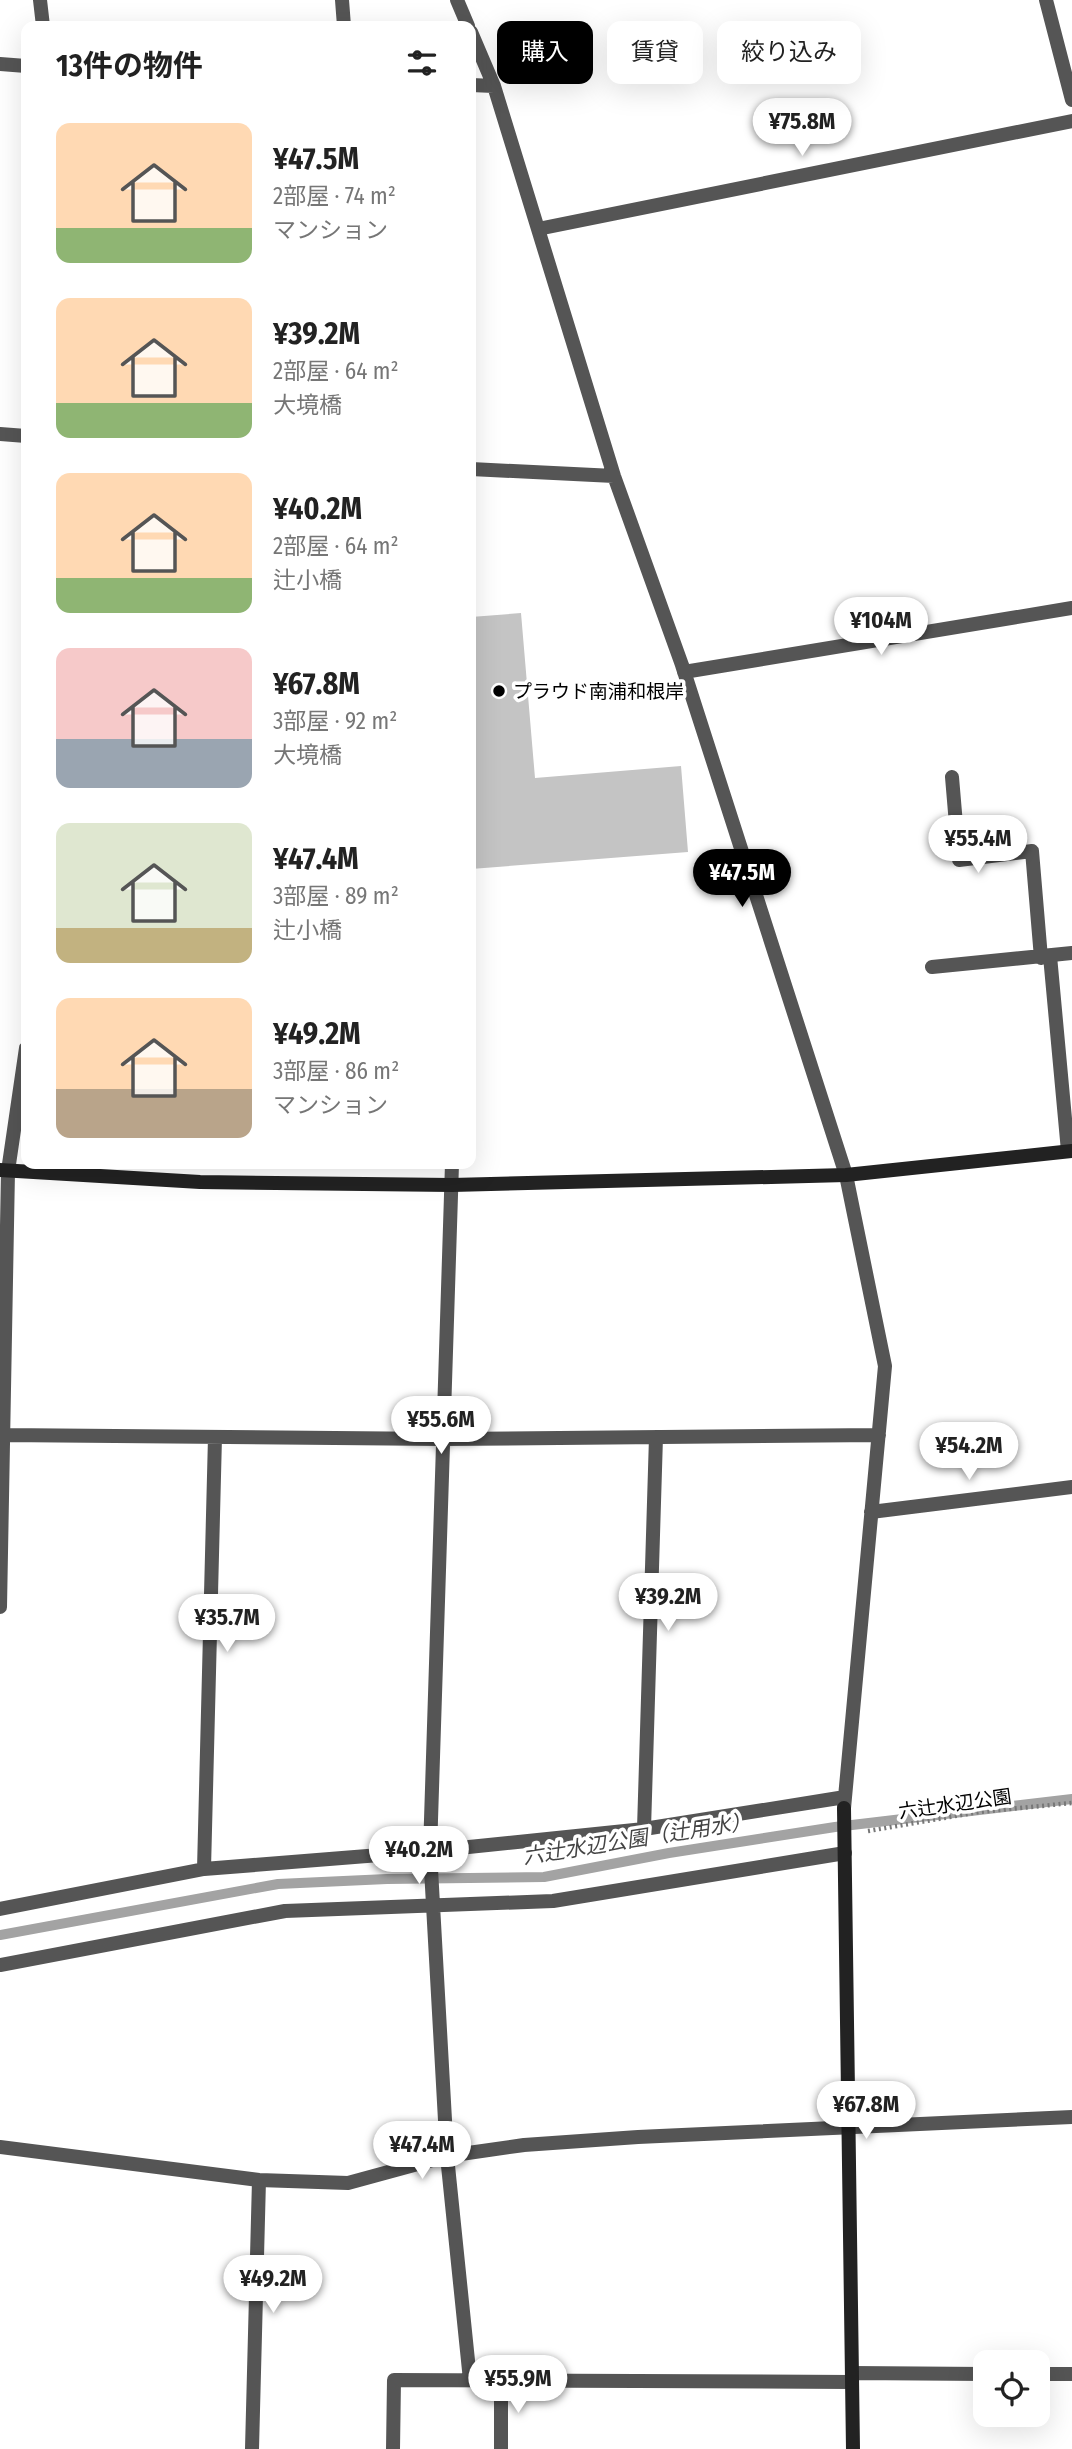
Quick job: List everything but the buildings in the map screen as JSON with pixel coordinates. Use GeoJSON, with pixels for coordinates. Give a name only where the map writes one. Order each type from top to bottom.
{"type":"FeatureCollection","features":[{"type":"Feature","properties":{"kind":"street"},"geometry":{"type":"LineString","coordinates":[[40,0],[42,21]]}},
{"type":"Feature","properties":{"kind":"street"},"geometry":{"type":"LineString","coordinates":[[342,0],[344,21]]}},
{"type":"Feature","properties":{"kind":"street"},"geometry":{"type":"LineString","coordinates":[[457,0],[466,21]]}},
{"type":"Feature","properties":{"kind":"street"},"geometry":{"type":"LineString","coordinates":[[1046,0],[1072,100]]}},
{"type":"Feature","properties":{"kind":"street"},"geometry":{"type":"LineString","coordinates":[[476,44],[494,86],[614,476],[684,672],[846,1175],[885,1366],[845,1803],[853,2449]]}},
{"type":"Feature","properties":{"kind":"street"},"geometry":{"type":"LineString","coordinates":[[0,64],[21,66]]}},
{"type":"Feature","properties":{"kind":"street"},"geometry":{"type":"LineString","coordinates":[[476,85],[494,86]]}},
{"type":"Feature","properties":{"kind":"street"},"geometry":{"type":"LineString","coordinates":[[538,229],[1072,121]]}},
{"type":"Feature","properties":{"kind":"street"},"geometry":{"type":"LineString","coordinates":[[0,434],[21,436]]}},
{"type":"Feature","properties":{"kind":"street"},"geometry":{"type":"LineString","coordinates":[[476,469],[614,476]]}},
{"type":"Feature","properties":{"kind":"street"},"geometry":{"type":"LineString","coordinates":[[684,672],[1072,608]]}},
{"type":"Feature","properties":{"kind":"street"},"geometry":{"type":"LineString","coordinates":[[4,1170],[200,1182],[452,1185],[846,1175],[1070,1151],[1032,851],[959,860],[952,777]]}},
{"type":"Feature","properties":{"kind":"street"},"geometry":{"type":"LineString","coordinates":[[932,967],[1072,953]]}},
{"type":"Feature","properties":{"kind":"street"},"geometry":{"type":"LineString","coordinates":[[0,1607],[4,1170],[21,1076]]}},
{"type":"Feature","properties":{"kind":"street"},"geometry":{"type":"LineString","coordinates":[[452,1169],[430,1872],[447,2156],[470,2380]]}},
{"type":"Feature","properties":{"kind":"street"},"geometry":{"type":"LineString","coordinates":[[3,1435],[442,1439],[878,1435]]}},
{"type":"Feature","properties":{"kind":"street"},"geometry":{"type":"LineString","coordinates":[[204,1869],[215,1437]]}},
{"type":"Feature","properties":{"kind":"street"},"geometry":{"type":"LineString","coordinates":[[645,1829],[656,1437]]}},
{"type":"Feature","properties":{"kind":"street"},"geometry":{"type":"LineString","coordinates":[[871,1512],[1072,1487]]}},
{"type":"Feature","properties":{"kind":"street"},"geometry":{"type":"LineString","coordinates":[[0,1909],[204,1869],[430,1851],[645,1829],[845,1803]]}},
{"type":"Feature","properties":{"kind":"street"},"geometry":{"type":"LineString","coordinates":[[0,1965],[285,1911],[432,1898],[553,1901],[844,1843]]}},
{"type":"Feature","properties":{"kind":"street"},"geometry":{"type":"LineString","coordinates":[[0,2147],[260,2180],[348,2183],[447,2156],[524,2145],[638,2137],[1072,2117]]}},
{"type":"Feature","properties":{"kind":"street"},"geometry":{"type":"LineString","coordinates":[[252,2449],[260,2180]]}},
{"type":"Feature","properties":{"kind":"street"},"geometry":{"type":"LineString","coordinates":[[393,2449],[394,2380],[973,2374]]}},
{"type":"Feature","properties":{"kind":"street"},"geometry":{"type":"LineString","coordinates":[[1050,2374],[1072,2374]]}},
{"type":"Feature","properties":{"kind":"street"},"geometry":{"type":"LineString","coordinates":[[500,2380],[501,2449]]}},
{"type":"Feature","properties":{"kind":"path","name":"六辻水辺公園"},"geometry":{"type":"LineString","coordinates":[[844,1843],[862,1832],[979,1812],[1072,1803]]}},
{"type":"Feature","properties":{"kind":"waterway","name":"六辻水辺公園（辻用水）"},"geometry":{"type":"LineString","coordinates":[[0,1935],[278,1884],[387,1879],[544,1877],[669,1853],[835,1827],[1072,1799]]}},
{"type":"Feature","properties":{"kind":"place","name":"プラウド南浦和根岸"},"geometry":{"type":"Point","coordinates":[499,691]}}]}
